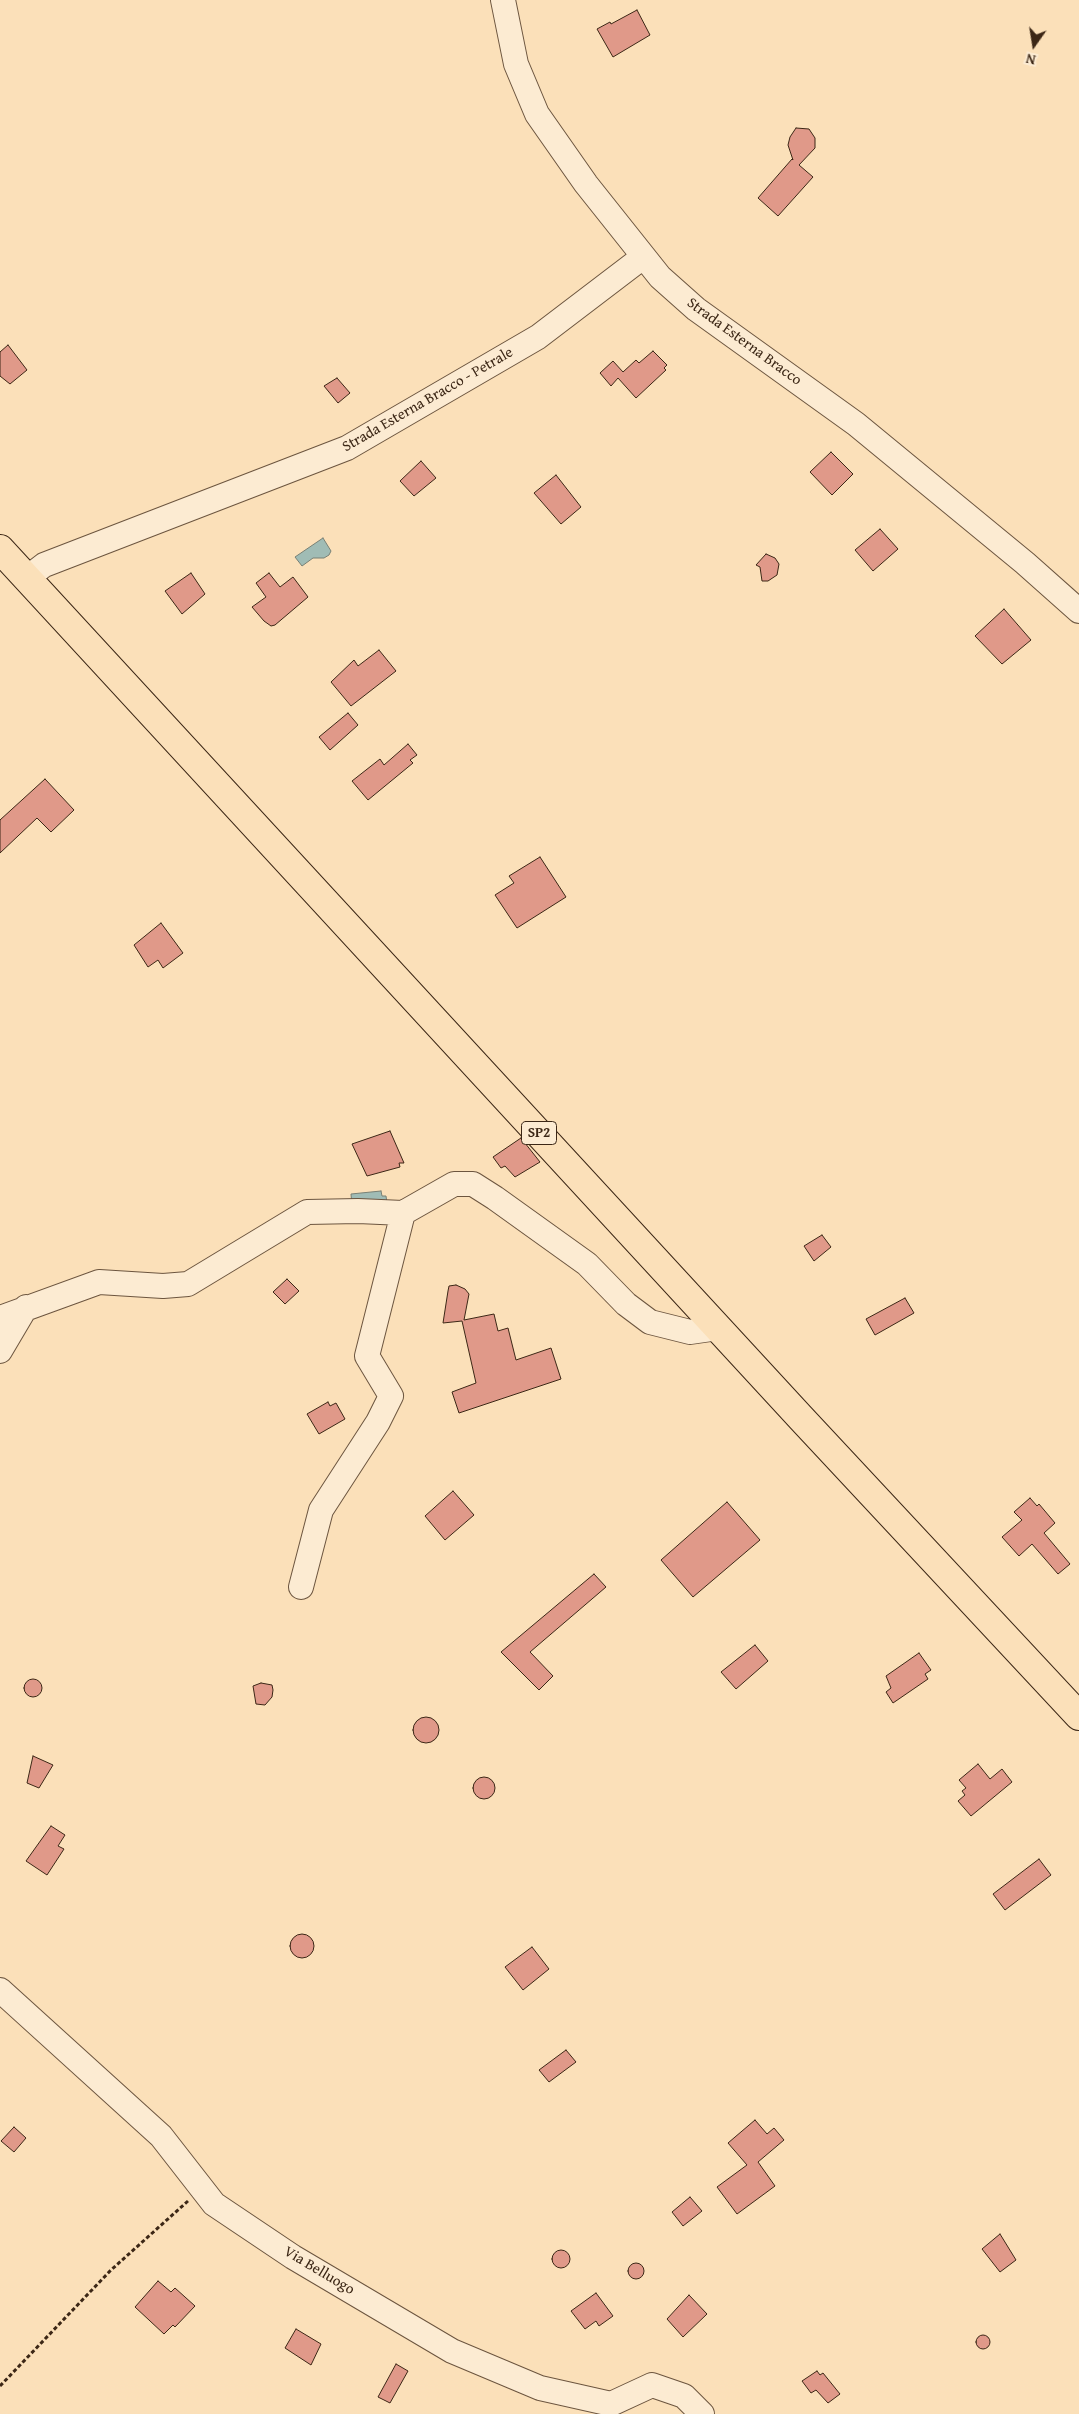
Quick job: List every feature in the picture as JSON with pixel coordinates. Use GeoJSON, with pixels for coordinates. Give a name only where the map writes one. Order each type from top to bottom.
{"type":"FeatureCollection","features":[{"type":"Feature","properties":{"kind":"main road","name":"SP2"},"geometry":{"type":"LineString","coordinates":[[0,549],[718,1328],[1079,1716]]}},
{"type":"Feature","properties":{"kind":"street","name":"Strada Esterna Bracco"},"geometry":{"type":"LineString","coordinates":[[503,0],[516,64],[537,114],[586,184],[660,277],[696,309],[856,424],[1025,562],[1079,611]]}},
{"type":"Feature","properties":{"kind":"street","name":"Strada Esterna Bracco - Petrale"},"geometry":{"type":"LineString","coordinates":[[27,578],[44,565],[347,448],[538,338],[644,257]]}},
{"type":"Feature","properties":{"kind":"street"},"geometry":{"type":"LineString","coordinates":[[0,1318],[99,1282],[163,1286],[188,1284],[307,1212],[358,1211],[403,1213],[454,1184],[473,1184],[587,1264],[626,1304],[650,1322],[690,1332],[718,1328]]}},
{"type":"Feature","properties":{"kind":"street"},"geometry":{"type":"LineString","coordinates":[[301,1587],[321,1510],[378,1422],[391,1396],[367,1356],[403,1213]]}},
{"type":"Feature","properties":{"kind":"street"},"geometry":{"type":"LineString","coordinates":[[0,1351],[26,1307]]}},
{"type":"Feature","properties":{"kind":"street","name":"Via Belluogo"},"geometry":{"type":"LineString","coordinates":[[0,1990],[161,2136],[214,2204],[293,2256],[452,2351],[540,2388],[611,2404],[652,2385],[684,2396],[702,2414]]}},
{"type":"Feature","properties":{"kind":"path"},"geometry":{"type":"LineString","coordinates":[[0,2386],[111,2270],[202,2189]]}},
{"type":"Feature","properties":{"kind":"water"},"geometry":{"type":"Polygon","coordinates":[[[323,538],[331,551],[329,555],[324,558],[313,558],[302,566],[295,557],[323,538]]]}},
{"type":"Feature","properties":{"kind":"water"},"geometry":{"type":"Polygon","coordinates":[[[381,1191],[382,1196],[386,1196],[387,1203],[352,1206],[351,1194],[381,1191]]]}},
{"type":"Feature","properties":{"kind":"building"},"geometry":{"type":"Polygon","coordinates":[[[637,10],[650,35],[613,57],[597,29],[637,10]]]}},
{"type":"Feature","properties":{"kind":"building"},"geometry":{"type":"Polygon","coordinates":[[[796,128],[809,129],[815,138],[815,148],[799,165],[813,177],[778,216],[758,198],[793,160],[788,145],[790,137],[796,128]]]}},
{"type":"Feature","properties":{"kind":"building"},"geometry":{"type":"Polygon","coordinates":[[[8,345],[27,370],[10,384],[0,376],[0,352],[8,345]]]}},
{"type":"Feature","properties":{"kind":"building"},"geometry":{"type":"Polygon","coordinates":[[[653,351],[667,365],[664,368],[666,370],[636,398],[618,378],[611,386],[600,373],[613,361],[623,372],[636,360],[639,363],[653,351]]]}},
{"type":"Feature","properties":{"kind":"building"},"geometry":{"type":"Polygon","coordinates":[[[337,378],[350,393],[338,403],[324,386],[337,378]]]}},
{"type":"Feature","properties":{"kind":"building"},"geometry":{"type":"Polygon","coordinates":[[[831,452],[853,474],[832,495],[810,472],[831,452]]]}},
{"type":"Feature","properties":{"kind":"building"},"geometry":{"type":"Polygon","coordinates":[[[421,461],[436,478],[414,496],[400,481],[421,461]]]}},
{"type":"Feature","properties":{"kind":"building"},"geometry":{"type":"Polygon","coordinates":[[[556,475],[581,507],[561,524],[534,493],[556,475]]]}},
{"type":"Feature","properties":{"kind":"building"},"geometry":{"type":"Polygon","coordinates":[[[880,529],[898,549],[873,571],[855,550],[880,529]]]}},
{"type":"Feature","properties":{"kind":"building"},"geometry":{"type":"Polygon","coordinates":[[[766,554],[775,558],[779,564],[777,575],[768,581],[762,581],[760,567],[756,565],[766,554]]]}},
{"type":"Feature","properties":{"kind":"building"},"geometry":{"type":"Polygon","coordinates":[[[191,573],[205,594],[182,614],[165,591],[191,573]]]}},
{"type":"Feature","properties":{"kind":"building"},"geometry":{"type":"Polygon","coordinates":[[[269,573],[280,587],[293,577],[308,597],[275,625],[271,626],[252,607],[266,597],[256,583],[269,573]]]}},
{"type":"Feature","properties":{"kind":"building"},"geometry":{"type":"Polygon","coordinates":[[[1004,609],[1031,640],[1002,664],[975,636],[1004,609]]]}},
{"type":"Feature","properties":{"kind":"building"},"geometry":{"type":"Polygon","coordinates":[[[379,650],[396,671],[351,706],[331,682],[354,660],[358,666],[379,650]]]}},
{"type":"Feature","properties":{"kind":"building"},"geometry":{"type":"Polygon","coordinates":[[[348,713],[358,725],[330,750],[319,737],[348,713]]]}},
{"type":"Feature","properties":{"kind":"building"},"geometry":{"type":"Polygon","coordinates":[[[408,744],[417,755],[410,760],[413,763],[368,800],[352,781],[380,759],[384,765],[408,744]]]}},
{"type":"Feature","properties":{"kind":"building"},"geometry":{"type":"Polygon","coordinates":[[[45,779],[74,810],[51,832],[37,818],[0,853],[0,820],[45,779]]]}},
{"type":"Feature","properties":{"kind":"building"},"geometry":{"type":"Polygon","coordinates":[[[540,857],[566,897],[517,928],[495,895],[514,883],[509,876],[540,857]]]}},
{"type":"Feature","properties":{"kind":"building"},"geometry":{"type":"Polygon","coordinates":[[[161,923],[183,953],[163,968],[158,960],[148,967],[134,945],[161,923]]]}},
{"type":"Feature","properties":{"kind":"building"},"geometry":{"type":"Polygon","coordinates":[[[390,1131],[404,1163],[399,1163],[400,1167],[367,1176],[352,1144],[390,1131]]]}},
{"type":"Feature","properties":{"kind":"building"},"geometry":{"type":"Polygon","coordinates":[[[521,1138],[540,1162],[515,1177],[505,1166],[501,1168],[493,1157],[521,1138]]]}},
{"type":"Feature","properties":{"kind":"building"},"geometry":{"type":"Polygon","coordinates":[[[822,1235],[831,1247],[814,1261],[804,1246],[822,1235]]]}},
{"type":"Feature","properties":{"kind":"building"},"geometry":{"type":"Polygon","coordinates":[[[287,1279],[299,1291],[285,1304],[273,1292],[287,1279]]]}},
{"type":"Feature","properties":{"kind":"building"},"geometry":{"type":"Polygon","coordinates":[[[456,1285],[465,1289],[469,1294],[464,1320],[494,1314],[498,1331],[508,1328],[516,1360],[551,1348],[561,1379],[459,1413],[452,1392],[476,1383],[462,1321],[443,1323],[449,1286],[456,1285]]]}},
{"type":"Feature","properties":{"kind":"building"},"geometry":{"type":"Polygon","coordinates":[[[905,1298],[914,1313],[875,1335],[866,1319],[905,1298]]]}},
{"type":"Feature","properties":{"kind":"building"},"geometry":{"type":"Polygon","coordinates":[[[328,1402],[330,1406],[336,1403],[345,1419],[319,1434],[307,1414],[328,1402]]]}},
{"type":"Feature","properties":{"kind":"building"},"geometry":{"type":"Polygon","coordinates":[[[453,1491],[474,1515],[445,1540],[425,1516],[453,1491]]]}},
{"type":"Feature","properties":{"kind":"building"},"geometry":{"type":"Polygon","coordinates":[[[1030,1498],[1037,1506],[1039,1504],[1055,1523],[1044,1533],[1070,1564],[1058,1574],[1032,1544],[1019,1556],[1002,1537],[1022,1520],[1014,1512],[1030,1498]]]}},
{"type":"Feature","properties":{"kind":"building"},"geometry":{"type":"Polygon","coordinates":[[[727,1502],[760,1540],[693,1597],[661,1560],[727,1502]]]}},
{"type":"Feature","properties":{"kind":"building"},"geometry":{"type":"Polygon","coordinates":[[[594,1574],[606,1587],[530,1652],[553,1676],[539,1690],[501,1652],[594,1574]]]}},
{"type":"Feature","properties":{"kind":"building"},"geometry":{"type":"Polygon","coordinates":[[[755,1645],[768,1661],[736,1689],[721,1672],[755,1645]]]}},
{"type":"Feature","properties":{"kind":"building"},"geometry":{"type":"Polygon","coordinates":[[[919,1653],[931,1670],[925,1674],[928,1679],[893,1703],[886,1692],[891,1688],[886,1676],[919,1653]]]}},
{"type":"Feature","properties":{"kind":"building"},"geometry":{"type":"Polygon","coordinates":[[[29,1679],[37,1679],[42,1684],[40,1695],[29,1697],[24,1692],[24,1684],[29,1679]]]}},
{"type":"Feature","properties":{"kind":"building"},"geometry":{"type":"Polygon","coordinates":[[[261,1683],[272,1685],[273,1690],[272,1697],[265,1705],[256,1704],[253,1686],[261,1683]]]}},
{"type":"Feature","properties":{"kind":"building"},"geometry":{"type":"Polygon","coordinates":[[[426,1717],[435,1721],[439,1730],[435,1739],[426,1743],[417,1739],[413,1730],[417,1721],[426,1717]]]}},
{"type":"Feature","properties":{"kind":"building"},"geometry":{"type":"Polygon","coordinates":[[[33,1756],[53,1765],[39,1788],[27,1783],[33,1756]]]}},
{"type":"Feature","properties":{"kind":"building"},"geometry":{"type":"Polygon","coordinates":[[[978,1764],[990,1779],[1002,1769],[1012,1782],[971,1816],[958,1801],[965,1795],[962,1791],[966,1788],[959,1780],[978,1764]]]}},
{"type":"Feature","properties":{"kind":"building"},"geometry":{"type":"Polygon","coordinates":[[[484,1777],[492,1780],[495,1788],[492,1796],[484,1799],[476,1796],[473,1788],[476,1780],[484,1777]]]}},
{"type":"Feature","properties":{"kind":"building"},"geometry":{"type":"Polygon","coordinates":[[[51,1826],[65,1835],[58,1846],[64,1849],[47,1875],[26,1861],[51,1826]]]}},
{"type":"Feature","properties":{"kind":"building"},"geometry":{"type":"Polygon","coordinates":[[[1039,1859],[1051,1875],[1005,1910],[993,1894],[1039,1859]]]}},
{"type":"Feature","properties":{"kind":"building"},"geometry":{"type":"Polygon","coordinates":[[[302,1934],[311,1937],[314,1946],[311,1955],[302,1958],[293,1955],[290,1946],[293,1937],[302,1934]]]}},
{"type":"Feature","properties":{"kind":"building"},"geometry":{"type":"Polygon","coordinates":[[[532,1947],[549,1969],[523,1990],[505,1967],[532,1947]]]}},
{"type":"Feature","properties":{"kind":"building"},"geometry":{"type":"Polygon","coordinates":[[[566,2050],[576,2062],[549,2082],[539,2070],[566,2050]]]}},
{"type":"Feature","properties":{"kind":"building"},"geometry":{"type":"Polygon","coordinates":[[[755,2120],[767,2134],[774,2128],[784,2140],[758,2162],[775,2186],[737,2214],[717,2187],[747,2165],[728,2143],[755,2120]]]}},
{"type":"Feature","properties":{"kind":"building"},"geometry":{"type":"Polygon","coordinates":[[[14,2127],[26,2138],[14,2152],[1,2141],[14,2127]]]}},
{"type":"Feature","properties":{"kind":"building"},"geometry":{"type":"Polygon","coordinates":[[[690,2197],[702,2211],[683,2226],[672,2212],[690,2197]]]}},
{"type":"Feature","properties":{"kind":"building"},"geometry":{"type":"Polygon","coordinates":[[[1000,2234],[1016,2260],[1000,2272],[982,2249],[1000,2234]]]}},
{"type":"Feature","properties":{"kind":"building"},"geometry":{"type":"Polygon","coordinates":[[[557,2250],[565,2250],[570,2255],[568,2266],[557,2268],[552,2263],[552,2255],[557,2250]]]}},
{"type":"Feature","properties":{"kind":"building"},"geometry":{"type":"Polygon","coordinates":[[[636,2263],[644,2271],[636,2279],[628,2271],[636,2263]]]}},
{"type":"Feature","properties":{"kind":"building"},"geometry":{"type":"Polygon","coordinates":[[[158,2281],[171,2292],[175,2288],[195,2306],[175,2327],[173,2325],[164,2334],[135,2307],[158,2281]]]}},
{"type":"Feature","properties":{"kind":"building"},"geometry":{"type":"Polygon","coordinates":[[[596,2293],[613,2316],[599,2326],[596,2321],[585,2329],[571,2311],[596,2293]]]}},
{"type":"Feature","properties":{"kind":"building"},"geometry":{"type":"Polygon","coordinates":[[[689,2295],[707,2314],[683,2337],[667,2319],[689,2295]]]}},
{"type":"Feature","properties":{"kind":"building"},"geometry":{"type":"Polygon","coordinates":[[[296,2329],[321,2344],[311,2365],[285,2348],[296,2329]]]}},
{"type":"Feature","properties":{"kind":"building"},"geometry":{"type":"Polygon","coordinates":[[[980,2335],[986,2335],[990,2342],[986,2349],[980,2349],[976,2345],[976,2339],[980,2335]]]}},
{"type":"Feature","properties":{"kind":"building"},"geometry":{"type":"Polygon","coordinates":[[[396,2364],[408,2371],[390,2403],[378,2397],[396,2364]]]}},
{"type":"Feature","properties":{"kind":"building"},"geometry":{"type":"Polygon","coordinates":[[[817,2371],[820,2375],[823,2373],[840,2394],[828,2403],[816,2390],[811,2393],[802,2381],[817,2371]]]}}]}
